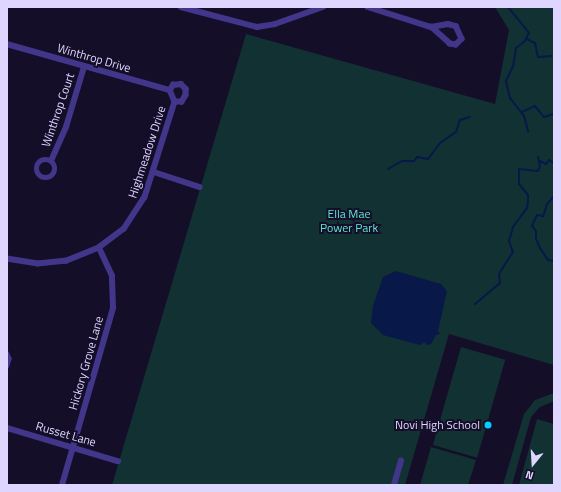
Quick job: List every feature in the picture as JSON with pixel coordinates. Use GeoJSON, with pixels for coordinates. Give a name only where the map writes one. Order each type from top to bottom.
{"type":"FeatureCollection","features":[{"type":"Feature","properties":{"kind":"street"},"geometry":{"type":"LineString","coordinates":[[181,7],[257,27],[275,24],[323,7]]}},
{"type":"Feature","properties":{"kind":"street"},"geometry":{"type":"LineString","coordinates":[[368,7],[431,27],[450,44],[456,45],[462,39],[456,26],[443,24],[431,27]]}},
{"type":"Feature","properties":{"kind":"street","name":"Winthrop Drive"},"geometry":{"type":"LineString","coordinates":[[7,44],[172,92]]}},
{"type":"Feature","properties":{"kind":"street","name":"Winthrop Court"},"geometry":{"type":"LineString","coordinates":[[51,161],[66,128],[84,67]]}},
{"type":"Feature","properties":{"kind":"street"},"geometry":{"type":"LineString","coordinates":[[172,92],[173,85],[181,84],[186,89],[186,95],[182,102],[174,102]]}},
{"type":"Feature","properties":{"kind":"street","name":"Highmeadow Drive"},"geometry":{"type":"LineString","coordinates":[[7,259],[54,264],[80,258],[99,248],[124,229],[140,207],[154,172],[174,102],[172,92]]}},
{"type":"Feature","properties":{"kind":"street"},"geometry":{"type":"LineString","coordinates":[[154,172],[200,186]]}},
{"type":"Feature","properties":{"kind":"street","name":"Hickory Grove Lane"},"geometry":{"type":"LineString","coordinates":[[62,485],[113,308],[112,276],[99,248]]}},
{"type":"Feature","properties":{"kind":"street"},"geometry":{"type":"LineString","coordinates":[[7,354],[9,359],[7,366]]}},
{"type":"Feature","properties":{"kind":"street","name":"Russet Lane"},"geometry":{"type":"LineString","coordinates":[[7,428],[118,461]]}},
{"type":"Feature","properties":{"kind":"street"},"geometry":{"type":"LineString","coordinates":[[394,485],[401,461]]}},
{"type":"Feature","properties":{"kind":"green space","name":"Ella Mae Power Park"},"geometry":{"type":"Polygon","coordinates":[[[495,7],[554,7],[554,365],[449,334],[405,485],[112,485],[246,34],[495,104],[509,30],[495,7]]]}},
{"type":"Feature","properties":{"kind":"green space"},"geometry":{"type":"Polygon","coordinates":[[[461,347],[505,360],[477,458],[433,445],[461,347]]]}},
{"type":"Feature","properties":{"kind":"green space"},"geometry":{"type":"Polygon","coordinates":[[[554,393],[554,401],[540,407],[531,417],[512,485],[503,485],[524,414],[535,400],[554,393]]]}},
{"type":"Feature","properties":{"kind":"green space"},"geometry":{"type":"Polygon","coordinates":[[[537,419],[554,424],[554,485],[519,485],[537,419]]]}},
{"type":"Feature","properties":{"kind":"green space"},"geometry":{"type":"Polygon","coordinates":[[[431,447],[476,460],[468,485],[420,485],[431,447]]]}},
{"type":"Feature","properties":{"kind":"water"},"geometry":{"type":"Polygon","coordinates":[[[396,271],[441,284],[447,291],[438,331],[440,334],[436,335],[431,344],[426,345],[425,342],[420,345],[383,335],[371,323],[373,306],[383,277],[396,271]]]}},
{"type":"Feature","properties":{"kind":"waterway"},"geometry":{"type":"LineString","coordinates":[[508,7],[529,33],[524,42],[516,48],[513,66],[506,81],[510,98],[524,116],[528,131]]}},
{"type":"Feature","properties":{"kind":"waterway"},"geometry":{"type":"LineString","coordinates":[[527,39],[535,43],[538,57],[551,56]]}},
{"type":"Feature","properties":{"kind":"waterway"},"geometry":{"type":"LineString","coordinates":[[522,112],[535,106],[544,117],[554,114]]}},
{"type":"Feature","properties":{"kind":"waterway"},"geometry":{"type":"LineString","coordinates":[[388,169],[402,161],[414,161],[417,157],[428,159],[440,143],[456,132],[460,120],[470,117]]}},
{"type":"Feature","properties":{"kind":"waterway"},"geometry":{"type":"LineString","coordinates":[[475,304],[500,283],[499,274],[513,252],[509,241],[513,227],[527,208],[528,195],[519,184],[519,169],[538,171],[540,166],[538,157]]}},
{"type":"Feature","properties":{"kind":"waterway"},"geometry":{"type":"LineString","coordinates":[[540,161],[546,164],[549,160],[552,162]]}},
{"type":"Feature","properties":{"kind":"waterway"},"geometry":{"type":"LineString","coordinates":[[554,166],[554,171]]}},
{"type":"Feature","properties":{"kind":"waterway"},"geometry":{"type":"LineString","coordinates":[[554,196],[547,204],[543,216],[537,215],[532,226],[536,231],[536,239],[540,248],[548,260],[554,261]]}},
{"type":"Feature","properties":{"kind":"place","name":"Novi High School"},"geometry":{"type":"Point","coordinates":[488,425]}}]}
